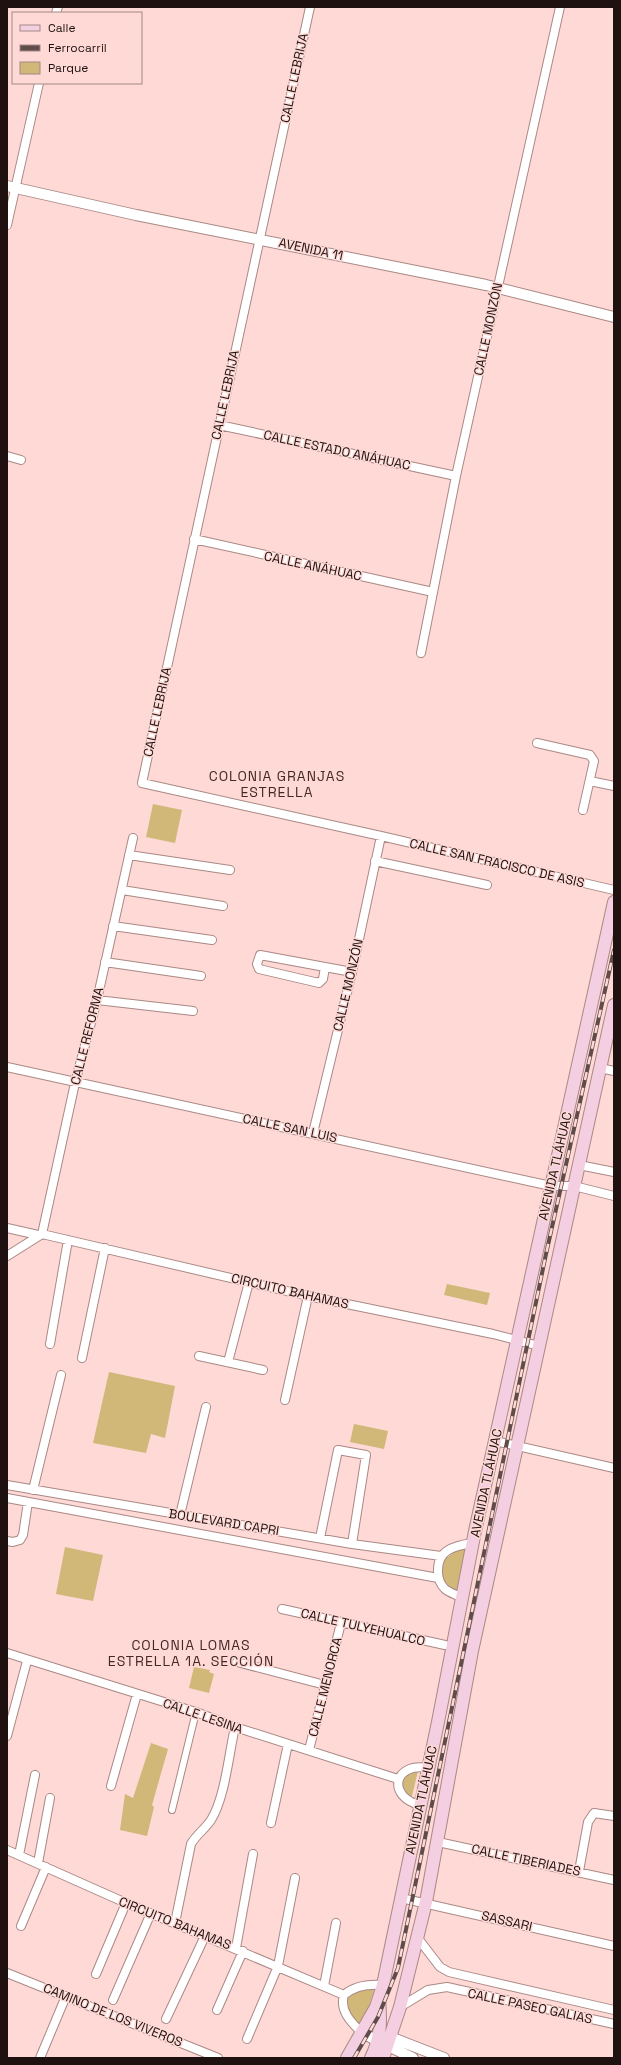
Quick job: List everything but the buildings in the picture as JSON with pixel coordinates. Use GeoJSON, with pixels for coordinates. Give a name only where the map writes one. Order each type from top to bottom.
{"type":"FeatureCollection","features":[{"type":"Feature","properties":{"kind":"main road","name":"AVENIDA TLÁHUAC"},"geometry":{"type":"LineString","coordinates":[[347,2058],[362,2033],[379,1998],[383,1984],[428,1768],[472,1543],[614,902]]}},
{"type":"Feature","properties":{"kind":"main road","name":"AVENIDA TLÁHUAC"},"geometry":{"type":"LineString","coordinates":[[383,2058],[385,2041],[400,2007],[426,1902],[469,1669],[614,1005]]}},
{"type":"Feature","properties":{"kind":"main road"},"geometry":{"type":"LineString","coordinates":[[389,1956],[411,1961]]}},
{"type":"Feature","properties":{"kind":"main road"},"geometry":{"type":"LineString","coordinates":[[371,2058],[385,2041],[379,1998]]}},
{"type":"Feature","properties":{"kind":"street","name":"CALLE LEBRIJA"},"geometry":{"type":"LineString","coordinates":[[142,783],[310,7]]}},
{"type":"Feature","properties":{"kind":"street","name":"CALLE MONZÓN"},"geometry":{"type":"LineString","coordinates":[[421,653],[456,476],[560,7]]}},
{"type":"Feature","properties":{"kind":"street"},"geometry":{"type":"LineString","coordinates":[[7,225],[11,186],[39,84]]}},
{"type":"Feature","properties":{"kind":"street","name":"AVENIDA 11"},"geometry":{"type":"LineString","coordinates":[[11,186],[136,215],[497,288],[614,316]]}},
{"type":"Feature","properties":{"kind":"street","name":"CALLE ESTADO ANÁHUAC"},"geometry":{"type":"LineString","coordinates":[[219,425],[456,476]]}},
{"type":"Feature","properties":{"kind":"street"},"geometry":{"type":"LineString","coordinates":[[7,456],[21,460]]}},
{"type":"Feature","properties":{"kind":"street","name":"CALLE ANÁHUAC"},"geometry":{"type":"LineString","coordinates":[[194,540],[433,592]]}},
{"type":"Feature","properties":{"kind":"street"},"geometry":{"type":"LineString","coordinates":[[537,743],[590,755],[594,761],[583,810]]}},
{"type":"Feature","properties":{"kind":"street"},"geometry":{"type":"LineString","coordinates":[[590,781],[614,786]]}},
{"type":"Feature","properties":{"kind":"street","name":"CALLE SAN FRACISCO DE ASIS"},"geometry":{"type":"LineString","coordinates":[[142,783],[614,890]]}},
{"type":"Feature","properties":{"kind":"street","name":"CALLE MONZÓN"},"geometry":{"type":"LineString","coordinates":[[313,1133],[352,972],[381,836]]}},
{"type":"Feature","properties":{"kind":"street","name":"CALLE REFORMA"},"geometry":{"type":"LineString","coordinates":[[40,1234],[75,1083],[97,1000],[133,838]]}},
{"type":"Feature","properties":{"kind":"street"},"geometry":{"type":"LineString","coordinates":[[129,855],[230,870]]}},
{"type":"Feature","properties":{"kind":"street"},"geometry":{"type":"LineString","coordinates":[[375,861],[487,885]]}},
{"type":"Feature","properties":{"kind":"street"},"geometry":{"type":"LineString","coordinates":[[122,890],[222,906]]}},
{"type":"Feature","properties":{"kind":"street"},"geometry":{"type":"LineString","coordinates":[[113,926],[212,940]]}},
{"type":"Feature","properties":{"kind":"street"},"geometry":{"type":"LineString","coordinates":[[325,967],[323,979],[319,983],[259,969],[257,964],[260,955],[325,967],[352,972]]}},
{"type":"Feature","properties":{"kind":"street"},"geometry":{"type":"LineString","coordinates":[[105,962],[201,976]]}},
{"type":"Feature","properties":{"kind":"street"},"geometry":{"type":"LineString","coordinates":[[97,1000],[193,1010]]}},
{"type":"Feature","properties":{"kind":"street","name":"CALLE SAN LUIS"},"geometry":{"type":"LineString","coordinates":[[7,1067],[551,1186],[574,1186],[614,1196]]}},
{"type":"Feature","properties":{"kind":"street"},"geometry":{"type":"LineString","coordinates":[[600,1068],[614,1071]]}},
{"type":"Feature","properties":{"kind":"street"},"geometry":{"type":"LineString","coordinates":[[579,1165],[614,1172]]}},
{"type":"Feature","properties":{"kind":"street","name":"CIRCUITO BAHAMAS"},"geometry":{"type":"LineString","coordinates":[[7,1228],[105,1248],[308,1296],[493,1334],[539,1346]]}},
{"type":"Feature","properties":{"kind":"street"},"geometry":{"type":"LineString","coordinates":[[7,1256],[40,1234]]}},
{"type":"Feature","properties":{"kind":"street"},"geometry":{"type":"LineString","coordinates":[[50,1344],[68,1240]]}},
{"type":"Feature","properties":{"kind":"street"},"geometry":{"type":"LineString","coordinates":[[82,1358],[105,1248]]}},
{"type":"Feature","properties":{"kind":"street"},"geometry":{"type":"LineString","coordinates":[[228,1362],[249,1282]]}},
{"type":"Feature","properties":{"kind":"street"},"geometry":{"type":"LineString","coordinates":[[285,1400],[308,1296]]}},
{"type":"Feature","properties":{"kind":"street"},"geometry":{"type":"LineString","coordinates":[[199,1356],[263,1370]]}},
{"type":"Feature","properties":{"kind":"street"},"geometry":{"type":"LineString","coordinates":[[33,1490],[61,1374]]}},
{"type":"Feature","properties":{"kind":"street"},"geometry":{"type":"LineString","coordinates":[[180,1515],[206,1407]]}},
{"type":"Feature","properties":{"kind":"street"},"geometry":{"type":"LineString","coordinates":[[495,1441],[614,1468]]}},
{"type":"Feature","properties":{"kind":"street"},"geometry":{"type":"LineString","coordinates":[[320,1538],[338,1450],[366,1455],[352,1544]]}},
{"type":"Feature","properties":{"kind":"street","name":"BOULEVARD CAPRI"},"geometry":{"type":"LineString","coordinates":[[7,1485],[352,1544],[441,1556]]}},
{"type":"Feature","properties":{"kind":"street","name":"BOULEVARD CAPRI"},"geometry":{"type":"LineString","coordinates":[[7,1498],[438,1578]]}},
{"type":"Feature","properties":{"kind":"street"},"geometry":{"type":"LineString","coordinates":[[7,1541],[13,1542],[20,1540],[23,1535],[28,1502]]}},
{"type":"Feature","properties":{"kind":"street"},"geometry":{"type":"LineString","coordinates":[[462,1598],[445,1588],[438,1578],[438,1567],[441,1556],[458,1546],[472,1543]]}},
{"type":"Feature","properties":{"kind":"street","name":"CALLE TULYEHUALCO"},"geometry":{"type":"LineString","coordinates":[[282,1609],[445,1645]]}},
{"type":"Feature","properties":{"kind":"street","name":"CALLE MENORCA"},"geometry":{"type":"LineString","coordinates":[[308,1750],[341,1623]]}},
{"type":"Feature","properties":{"kind":"street","name":"CALLE LESINA"},"geometry":{"type":"LineString","coordinates":[[7,1653],[28,1661],[196,1712],[235,1727],[398,1779]]}},
{"type":"Feature","properties":{"kind":"street"},"geometry":{"type":"LineString","coordinates":[[7,1736],[28,1661]]}},
{"type":"Feature","properties":{"kind":"street"},"geometry":{"type":"LineString","coordinates":[[237,1662],[325,1685]]}},
{"type":"Feature","properties":{"kind":"street"},"geometry":{"type":"LineString","coordinates":[[111,1786],[137,1694]]}},
{"type":"Feature","properties":{"kind":"street"},"geometry":{"type":"LineString","coordinates":[[172,1810],[196,1712]]}},
{"type":"Feature","properties":{"kind":"street"},"geometry":{"type":"LineString","coordinates":[[175,1924],[191,1844],[197,1834],[210,1820],[219,1800],[235,1727]]}},
{"type":"Feature","properties":{"kind":"street"},"geometry":{"type":"LineString","coordinates":[[271,1823],[288,1744]]}},
{"type":"Feature","properties":{"kind":"street"},"geometry":{"type":"LineString","coordinates":[[420,1805],[407,1800],[402,1795],[398,1787],[398,1779],[408,1769],[415,1766],[428,1768]]}},
{"type":"Feature","properties":{"kind":"street"},"geometry":{"type":"LineString","coordinates":[[19,1855],[35,1775]]}},
{"type":"Feature","properties":{"kind":"street"},"geometry":{"type":"LineString","coordinates":[[38,1863],[50,1798]]}},
{"type":"Feature","properties":{"kind":"street"},"geometry":{"type":"LineString","coordinates":[[579,1872],[588,1822],[594,1813],[614,1816]]}},
{"type":"Feature","properties":{"kind":"street","name":"CALLE TIBERIADES"},"geometry":{"type":"LineString","coordinates":[[438,1842],[614,1880]]}},
{"type":"Feature","properties":{"kind":"street","name":"CIRCUITO BAHAMAS"},"geometry":{"type":"LineString","coordinates":[[7,1850],[126,1903],[344,1995]]}},
{"type":"Feature","properties":{"kind":"street"},"geometry":{"type":"LineString","coordinates":[[217,2010],[240,1950],[253,1854]]}},
{"type":"Feature","properties":{"kind":"street"},"geometry":{"type":"LineString","coordinates":[[21,1926],[46,1867]]}},
{"type":"Feature","properties":{"kind":"street"},"geometry":{"type":"LineString","coordinates":[[247,2039],[278,1966],[295,1878]]}},
{"type":"Feature","properties":{"kind":"street","name":"SASSARI"},"geometry":{"type":"LineString","coordinates":[[401,1898],[426,1902],[614,1946]]}},
{"type":"Feature","properties":{"kind":"street"},"geometry":{"type":"LineString","coordinates":[[96,1974],[126,1903]]}},
{"type":"Feature","properties":{"kind":"street"},"geometry":{"type":"LineString","coordinates":[[113,2000],[151,1913]]}},
{"type":"Feature","properties":{"kind":"street"},"geometry":{"type":"LineString","coordinates":[[324,1986],[336,1923]]}},
{"type":"Feature","properties":{"kind":"street"},"geometry":{"type":"LineString","coordinates":[[166,2019],[205,1936]]}},
{"type":"Feature","properties":{"kind":"street","name":"CALLE PASEO GALIAS"},"geometry":{"type":"LineString","coordinates":[[417,1937],[440,1967],[450,1972],[614,2010]]}},
{"type":"Feature","properties":{"kind":"street"},"geometry":{"type":"LineString","coordinates":[[447,1987],[450,1972]]}},
{"type":"Feature","properties":{"kind":"street","name":"CAMINO DE LOS VIVEROS"},"geometry":{"type":"LineString","coordinates":[[7,1973],[218,2058]]}},
{"type":"Feature","properties":{"kind":"street"},"geometry":{"type":"LineString","coordinates":[[383,1984],[360,1986],[344,1995],[343,2007],[346,2014],[362,2033],[444,2058]]}},
{"type":"Feature","properties":{"kind":"street","name":"CALLE PASEO GALIAS"},"geometry":{"type":"LineString","coordinates":[[400,2007],[428,1990],[447,1987],[614,2024]]}},
{"type":"Feature","properties":{"kind":"street"},"geometry":{"type":"LineString","coordinates":[[40,2058],[66,1996]]}},
{"type":"Feature","properties":{"kind":"street"},"geometry":{"type":"LineString","coordinates":[[385,2041],[414,2058]]}},
{"type":"Feature","properties":{"kind":"green space"},"geometry":{"type":"Polygon","coordinates":[[[153,804],[182,810],[175,843],[146,837],[153,804]]]}},
{"type":"Feature","properties":{"kind":"green space"},"geometry":{"type":"Polygon","coordinates":[[[447,1284],[490,1293],[487,1305],[444,1295],[447,1284]]]}},
{"type":"Feature","properties":{"kind":"green space"},"geometry":{"type":"Polygon","coordinates":[[[109,1372],[175,1386],[165,1438],[151,1434],[146,1453],[93,1443],[109,1372]]]}},
{"type":"Feature","properties":{"kind":"green space"},"geometry":{"type":"Polygon","coordinates":[[[354,1424],[388,1431],[384,1449],[350,1442],[354,1424]]]}},
{"type":"Feature","properties":{"kind":"green space"},"geometry":{"type":"Polygon","coordinates":[[[65,1547],[103,1555],[93,1601],[56,1594],[65,1547]]]}},
{"type":"Feature","properties":{"kind":"green space"},"geometry":{"type":"Polygon","coordinates":[[[469,1547],[459,1593],[446,1585],[444,1582],[440,1563],[457,1550],[469,1547]]]}},
{"type":"Feature","properties":{"kind":"green space"},"geometry":{"type":"Polygon","coordinates":[[[194,1667],[210,1670],[209,1672],[214,1674],[209,1693],[189,1688],[194,1667]]]}},
{"type":"Feature","properties":{"kind":"green space"},"geometry":{"type":"Polygon","coordinates":[[[151,1743],[168,1749],[152,1805],[154,1807],[147,1836],[120,1830],[125,1794],[133,1798],[151,1743]]]}},
{"type":"Feature","properties":{"kind":"green space"},"geometry":{"type":"Polygon","coordinates":[[[419,1767],[412,1796],[403,1793],[395,1774],[402,1769],[419,1767]]]}},
{"type":"Feature","properties":{"kind":"green space"},"geometry":{"type":"Polygon","coordinates":[[[374,1990],[369,2006],[359,2024],[348,2012],[348,1997],[356,1992],[374,1990]]]}},
{"type":"Feature","properties":{"kind":"railway"},"geometry":{"type":"LineString","coordinates":[[354,2058],[378,2017],[398,1968],[546,1254],[614,950]]}},
{"type":"Feature","properties":{"kind":"district","name":"COLONIA GRANJAS ESTRELLA"},"geometry":{"type":"Point","coordinates":[277,784]}},
{"type":"Feature","properties":{"kind":"district","name":"COLONIA LOMAS ESTRELLA 1A. SECCIÓN"},"geometry":{"type":"Point","coordinates":[191,1654]}}]}
